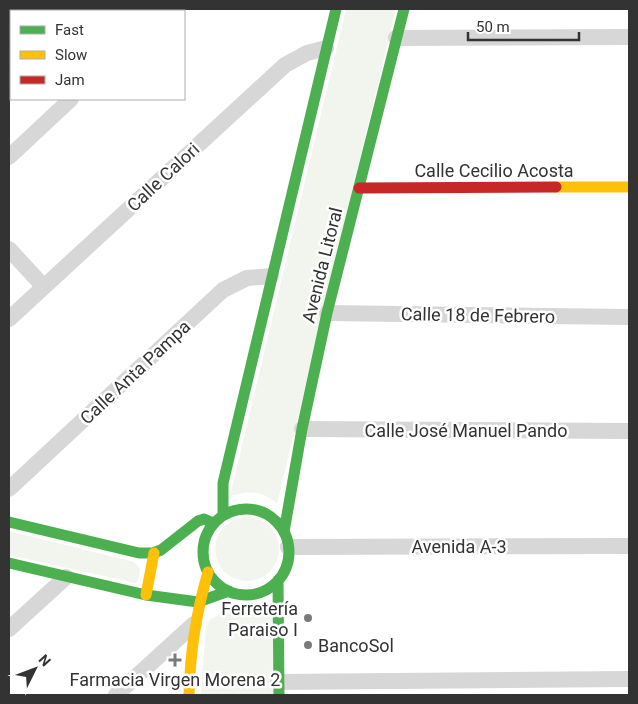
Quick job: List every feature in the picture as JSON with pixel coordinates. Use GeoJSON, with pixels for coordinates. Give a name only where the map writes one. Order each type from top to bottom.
{"type":"FeatureCollection","features":[{"type":"Feature","properties":{"kind":"main road"},"geometry":{"type":"LineString","coordinates":[[223,515],[223,483],[336,9]]}},
{"type":"Feature","properties":{"kind":"main road","name":"Avenida Litoral"},"geometry":{"type":"LineString","coordinates":[[286,540],[302,429],[327,313],[404,9]]}},
{"type":"Feature","properties":{"kind":"main road","name":"Calle Cecilio Acosta"},"geometry":{"type":"LineString","coordinates":[[359,188],[629,187]]}},
{"type":"Feature","properties":{"kind":"main road"},"geometry":{"type":"LineString","coordinates":[[238,509],[247,509],[259,511],[274,519],[286,540],[287,565],[278,580],[266,590],[253,594],[238,594],[229,591],[217,583],[208,572],[203,549],[206,536],[213,523],[223,515],[238,509]]}},
{"type":"Feature","properties":{"kind":"main road"},"geometry":{"type":"LineString","coordinates":[[9,522],[139,554],[154,554],[174,542],[194,522],[202,519],[213,523]]}},
{"type":"Feature","properties":{"kind":"main road"},"geometry":{"type":"LineString","coordinates":[[146,595],[154,554]]}},
{"type":"Feature","properties":{"kind":"main road"},"geometry":{"type":"LineString","coordinates":[[9,563],[146,595],[198,602],[229,591]]}},
{"type":"Feature","properties":{"kind":"main road"},"geometry":{"type":"LineString","coordinates":[[189,695],[189,668],[194,624],[198,602],[208,572]]}},
{"type":"Feature","properties":{"kind":"main road"},"geometry":{"type":"LineString","coordinates":[[278,580],[278,688]]}},
{"type":"Feature","properties":{"kind":"street"},"geometry":{"type":"LineString","coordinates":[[396,38],[629,37]]}},
{"type":"Feature","properties":{"kind":"street","name":"Calle Calori"},"geometry":{"type":"LineString","coordinates":[[9,319],[285,65],[307,53],[326,48]]}},
{"type":"Feature","properties":{"kind":"street"},"geometry":{"type":"LineString","coordinates":[[9,157],[70,100]]}},
{"type":"Feature","properties":{"kind":"street"},"geometry":{"type":"LineString","coordinates":[[9,249],[44,287]]}},
{"type":"Feature","properties":{"kind":"street","name":"Calle Anta Pampa"},"geometry":{"type":"LineString","coordinates":[[9,489],[223,290],[247,278],[271,276]]}},
{"type":"Feature","properties":{"kind":"street","name":"Calle 18 de Febrero"},"geometry":{"type":"LineString","coordinates":[[327,313],[629,317]]}},
{"type":"Feature","properties":{"kind":"street","name":"Calle José Manuel Pando"},"geometry":{"type":"LineString","coordinates":[[302,429],[629,431]]}},
{"type":"Feature","properties":{"kind":"street","name":"Avenida A-3"},"geometry":{"type":"LineString","coordinates":[[286,540],[629,546]]}},
{"type":"Feature","properties":{"kind":"street"},"geometry":{"type":"LineString","coordinates":[[9,629],[66,577]]}},
{"type":"Feature","properties":{"kind":"street"},"geometry":{"type":"LineString","coordinates":[[116,695],[194,624]]}},
{"type":"Feature","properties":{"kind":"street"},"geometry":{"type":"LineString","coordinates":[[278,688],[629,679]]}},
{"type":"Feature","properties":{"kind":"shaded area"},"geometry":{"type":"Polygon","coordinates":[[[346,9],[396,9],[277,504],[272,499],[261,494],[243,493],[230,496],[346,9]]]}},
{"type":"Feature","properties":{"kind":"shaded area"},"geometry":{"type":"Polygon","coordinates":[[[247,517],[259,519],[270,526],[277,537],[279,549],[277,561],[270,572],[259,579],[247,581],[235,579],[224,572],[217,561],[215,549],[217,537],[224,526],[235,519],[247,517]]]}},
{"type":"Feature","properties":{"kind":"shaded area"},"geometry":{"type":"Polygon","coordinates":[[[9,531],[134,562],[140,569],[138,581],[135,583],[9,555],[9,531]]]}},
{"type":"Feature","properties":{"kind":"shaded area"},"geometry":{"type":"Polygon","coordinates":[[[273,605],[274,695],[201,695],[206,626],[211,619],[219,615],[273,605]]]}},
{"type":"Feature","properties":{"kind":"traffic: fast"},"geometry":{"type":"LineString","coordinates":[[223,515],[223,483],[336,9]]}},
{"type":"Feature","properties":{"kind":"traffic: fast"},"geometry":{"type":"LineString","coordinates":[[284,532],[302,429],[327,313],[404,9]]}},
{"type":"Feature","properties":{"kind":"traffic: fast"},"geometry":{"type":"LineString","coordinates":[[246,509],[262,512],[270,516],[282,528],[286,536],[289,552],[286,568],[282,576],[270,588],[262,592],[246,595],[230,592],[222,588],[210,576],[206,568],[203,552],[206,536],[210,528],[222,516],[230,512],[246,509]]}},
{"type":"Feature","properties":{"kind":"traffic: fast"},"geometry":{"type":"LineString","coordinates":[[9,522],[139,553],[153,553],[161,550],[198,521],[204,519],[213,523]]}},
{"type":"Feature","properties":{"kind":"traffic: fast"},"geometry":{"type":"LineString","coordinates":[[9,563],[146,595],[198,602],[229,591]]}},
{"type":"Feature","properties":{"kind":"traffic: fast"},"geometry":{"type":"LineString","coordinates":[[278,580],[279,695]]}},
{"type":"Feature","properties":{"kind":"traffic: slow"},"geometry":{"type":"LineString","coordinates":[[556,187],[629,187]]}},
{"type":"Feature","properties":{"kind":"traffic: slow"},"geometry":{"type":"LineString","coordinates":[[146,595],[154,553]]}},
{"type":"Feature","properties":{"kind":"traffic: slow"},"geometry":{"type":"LineString","coordinates":[[189,695],[194,633],[208,572]]}},
{"type":"Feature","properties":{"kind":"traffic: jam"},"geometry":{"type":"LineString","coordinates":[[359,188],[556,187]]}},
{"type":"Feature","properties":{"kind":"place","name":"Ferretería Paraiso I"},"geometry":{"type":"Point","coordinates":[308,618]}},
{"type":"Feature","properties":{"kind":"place","name":"BancoSol"},"geometry":{"type":"Point","coordinates":[308,645]}},
{"type":"Feature","properties":{"kind":"place","name":"Farmacia Virgen Morena 2"},"geometry":{"type":"Point","coordinates":[175,660]}}]}
